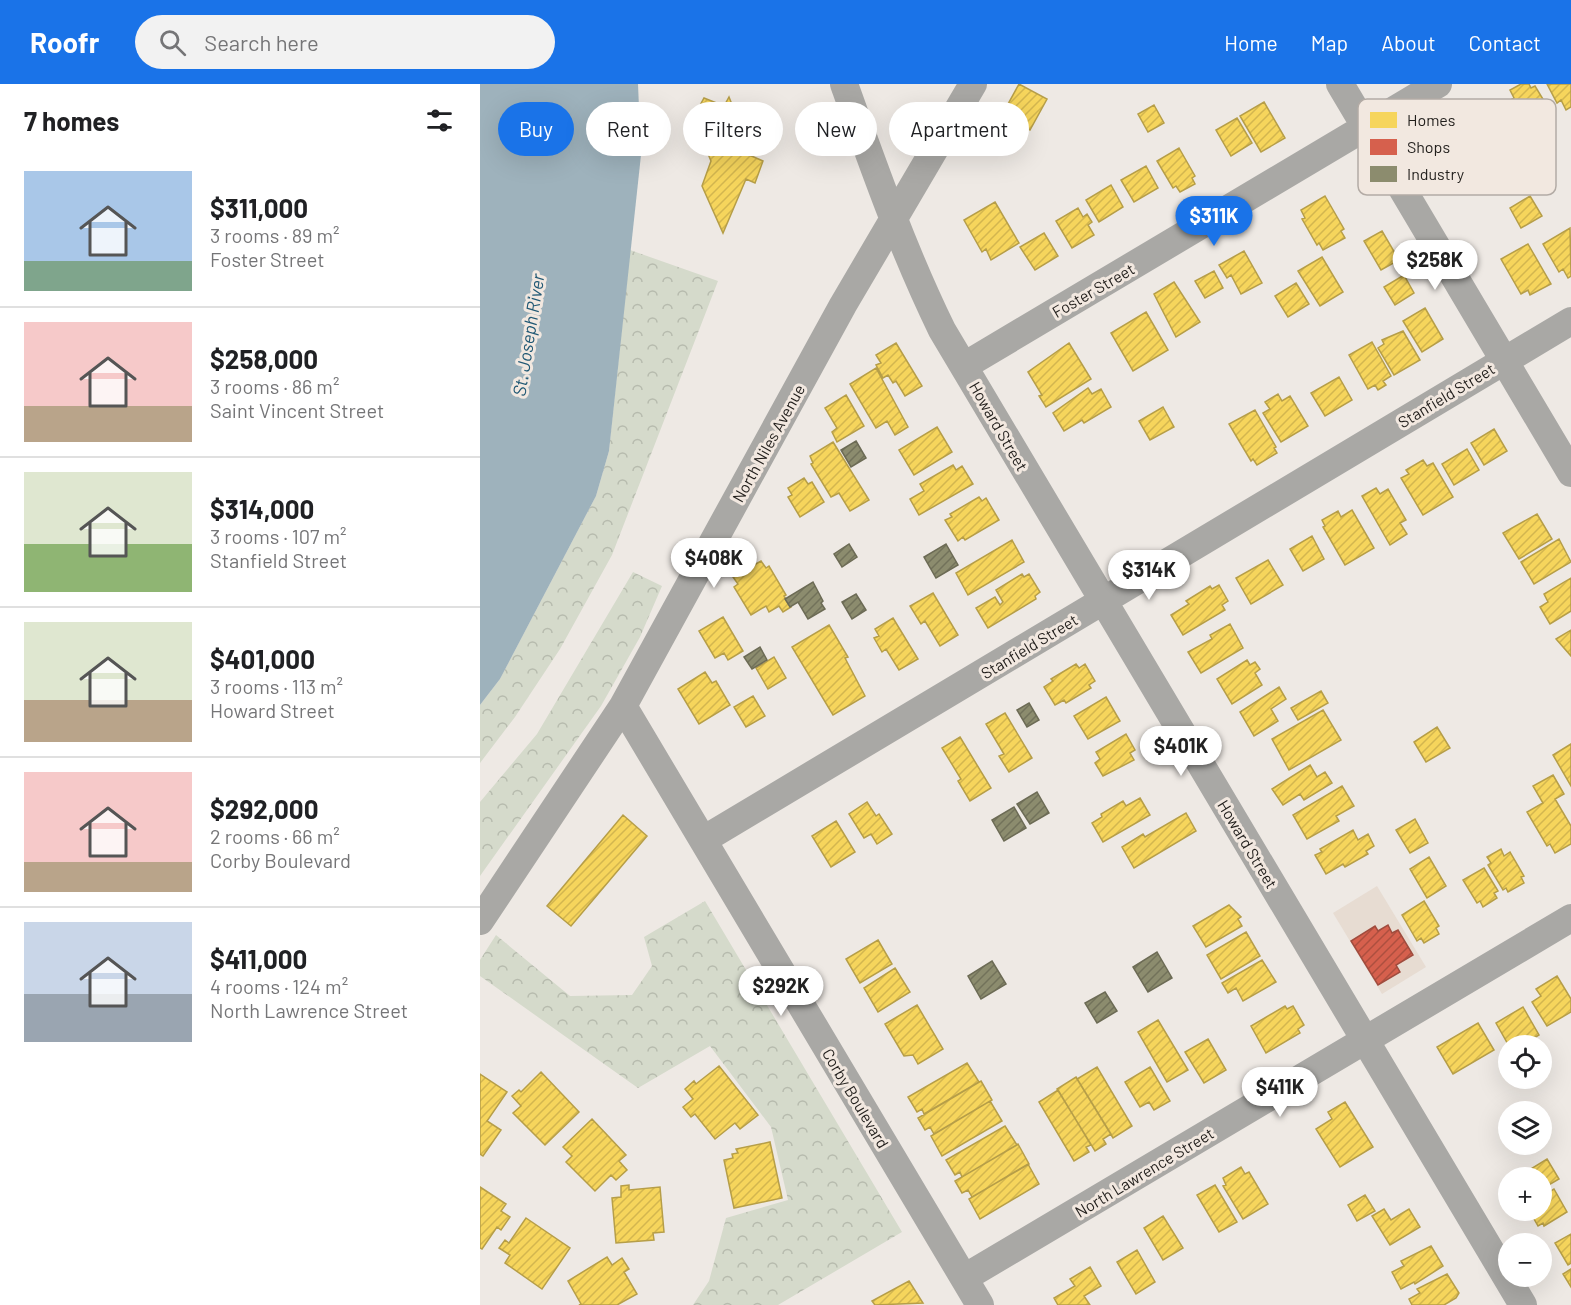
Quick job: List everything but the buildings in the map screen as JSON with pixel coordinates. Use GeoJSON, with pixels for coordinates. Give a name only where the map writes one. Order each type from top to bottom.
{"type":"FeatureCollection","features":[{"type":"Feature","properties":{"kind":"street","name":"Howard Street"},"geometry":{"type":"LineString","coordinates":[[844,84],[893,222],[916,276],[964,366],[1523,1305]]}},
{"type":"Feature","properties":{"kind":"street","name":"North Niles Avenue"},"geometry":{"type":"LineString","coordinates":[[480,921],[578,778],[623,706],[843,305],[973,84]]}},
{"type":"Feature","properties":{"kind":"street"},"geometry":{"type":"LineString","coordinates":[[1340,84],[1358,114]]}},
{"type":"Feature","properties":{"kind":"street","name":"Foster Street"},"geometry":{"type":"LineString","coordinates":[[1413,99],[1438,84]]}},
{"type":"Feature","properties":{"kind":"street","name":"Foster Street"},"geometry":{"type":"LineString","coordinates":[[964,366],[1358,132]]}},
{"type":"Feature","properties":{"kind":"street"},"geometry":{"type":"LineString","coordinates":[[1406,195],[1571,473]]}},
{"type":"Feature","properties":{"kind":"street","name":"Stanfield Street"},"geometry":{"type":"LineString","coordinates":[[703,840],[1571,321]]}},
{"type":"Feature","properties":{"kind":"street","name":"Corby Boulevard"},"geometry":{"type":"LineString","coordinates":[[623,706],[980,1305]]}},
{"type":"Feature","properties":{"kind":"street","name":"North Lawrence Street"},"geometry":{"type":"LineString","coordinates":[[964,1278],[1571,918]]}},
{"type":"Feature","properties":{"kind":"shaded area"},"geometry":{"type":"Polygon","coordinates":[[[1377,886],[1426,967],[1382,994],[1333,913],[1377,886]]]}},
{"type":"Feature","properties":{"kind":"green space"},"geometry":{"type":"Polygon","coordinates":[[[630,250],[718,281],[612,555],[560,649],[515,717],[480,763],[480,705],[500,679],[596,496],[609,451],[630,250]]]}},
{"type":"Feature","properties":{"kind":"green space"},"geometry":{"type":"Polygon","coordinates":[[[633,572],[662,586],[640,637],[601,706],[480,876],[480,802],[537,734],[633,572]]]}},
{"type":"Feature","properties":{"kind":"green space"},"geometry":{"type":"Polygon","coordinates":[[[705,901],[902,1232],[778,1305],[693,1305],[709,1281],[726,1218],[788,1200],[771,1127],[710,1046],[638,1088],[480,976],[480,960],[496,935],[570,996],[632,995],[652,966],[644,937],[705,901]]]}},
{"type":"Feature","properties":{"kind":"water","name":"St. Joseph River"},"geometry":{"type":"Polygon","coordinates":[[[480,84],[638,84],[639,102],[586,102],[586,156],[641,156],[609,451],[596,496],[500,679],[480,705],[480,84]]]}}]}
